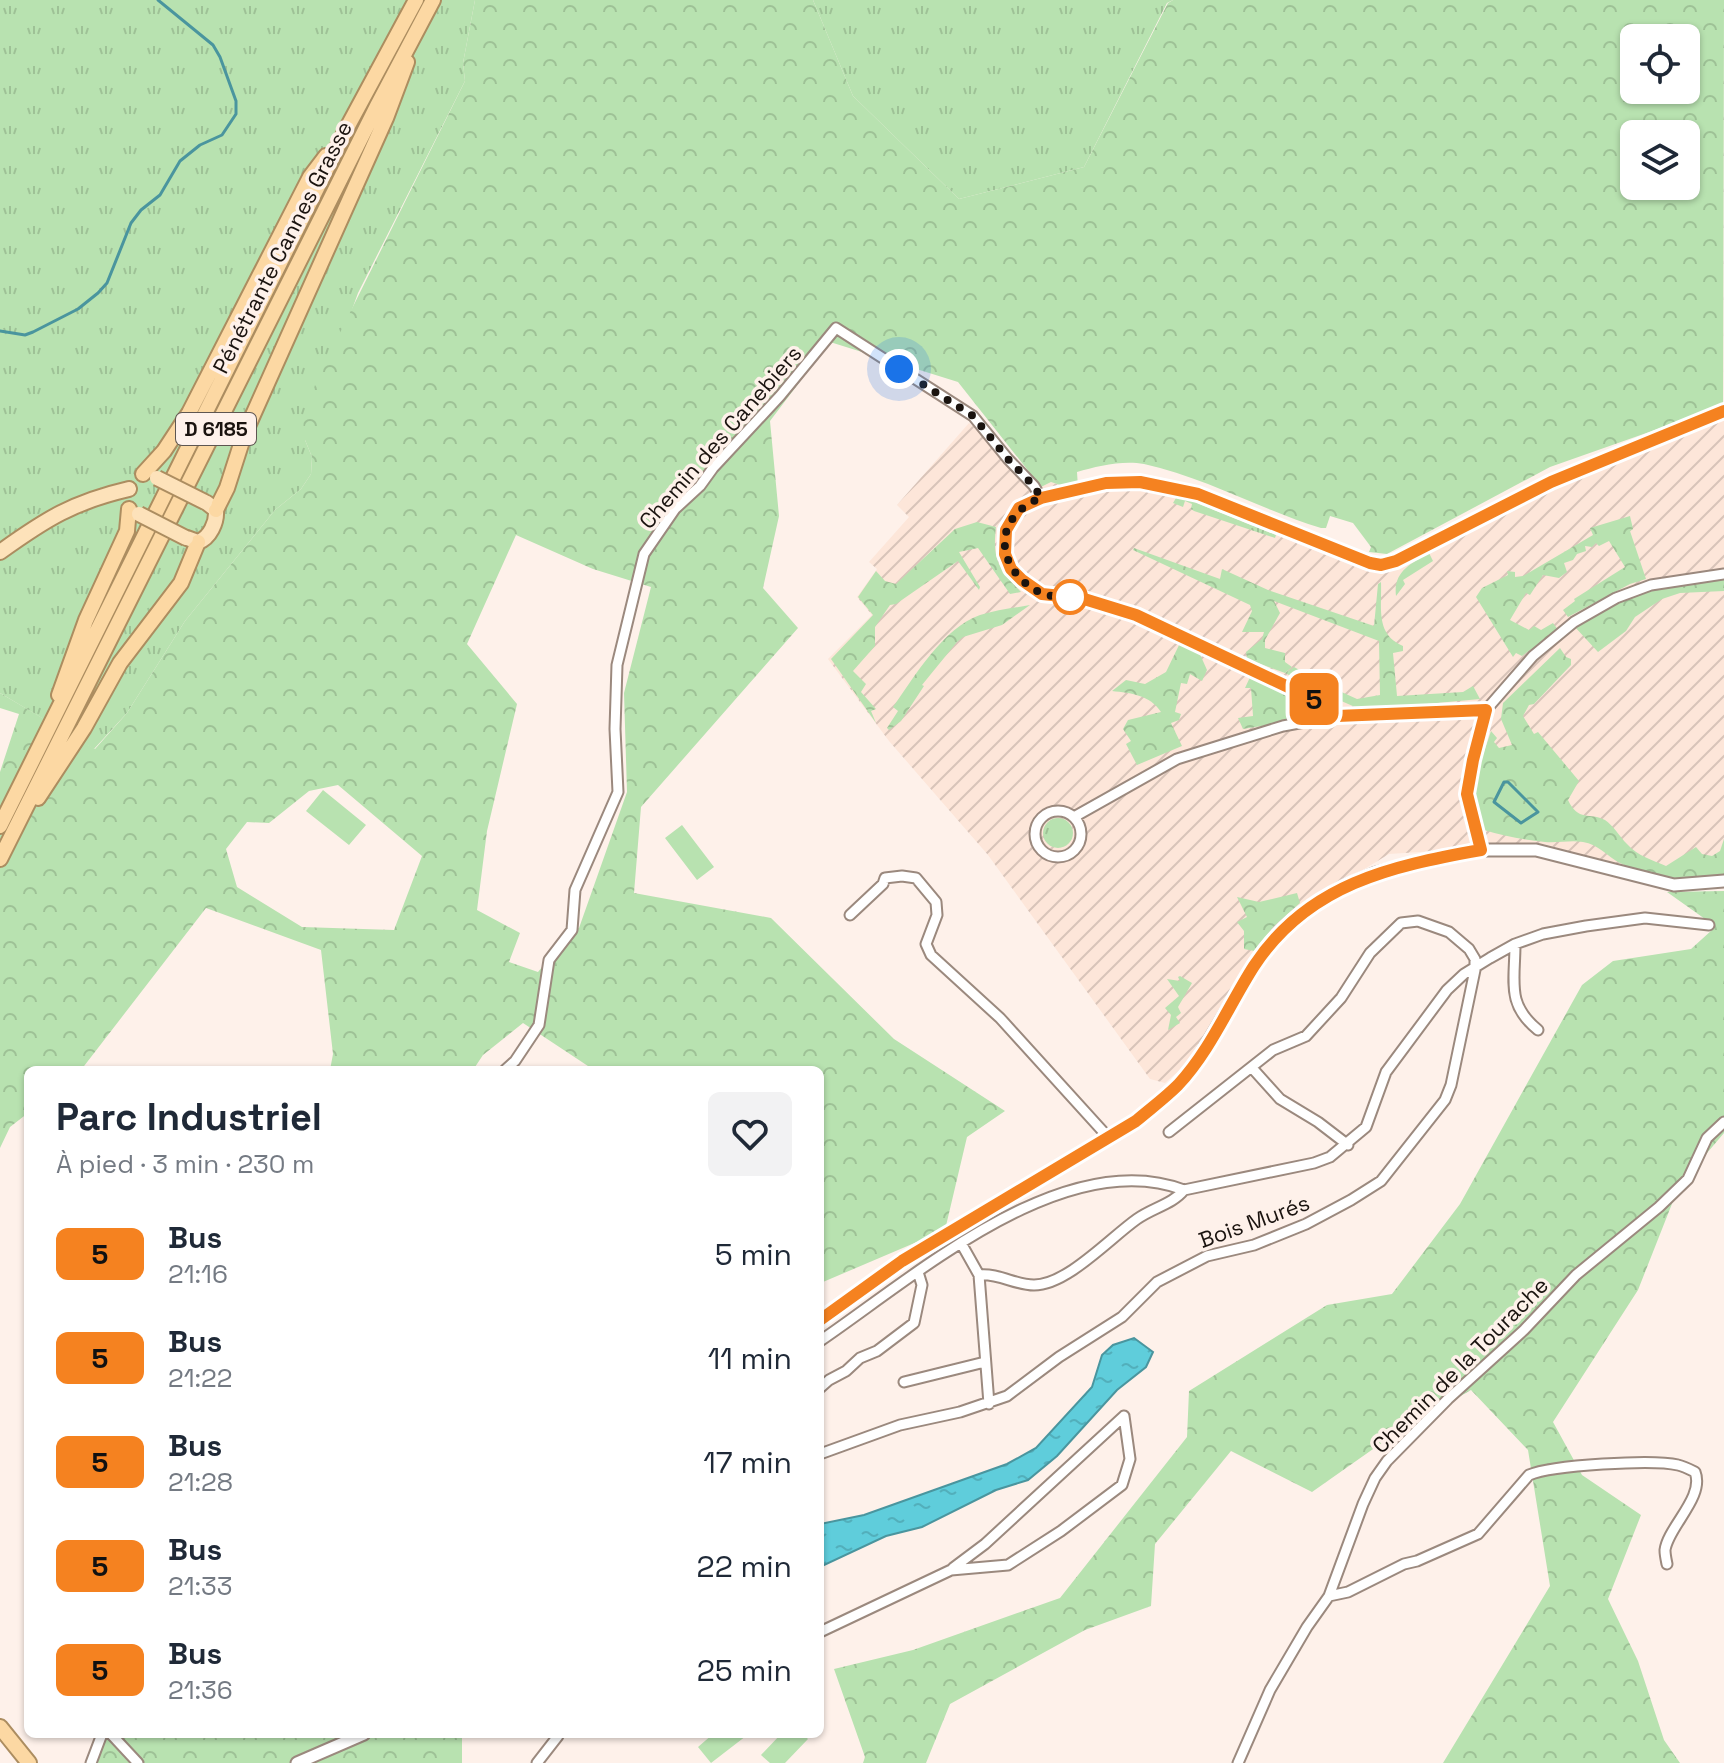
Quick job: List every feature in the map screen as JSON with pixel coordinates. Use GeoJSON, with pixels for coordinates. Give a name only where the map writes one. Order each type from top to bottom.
{"type":"FeatureCollection","features":[{"type":"Feature","properties":{"kind":"highway","name":"Pénétrante Cannes Grasse"},"geometry":{"type":"LineString","coordinates":[[0,826],[348,126],[416,0]]}},
{"type":"Feature","properties":{"kind":"highway","name":"Pénétrante Cannes Grasse"},"geometry":{"type":"LineString","coordinates":[[0,859],[433,0]]}},
{"type":"Feature","properties":{"kind":"highway"},"geometry":{"type":"LineString","coordinates":[[210,506],[227,488],[244,435],[403,78],[414,35]]}},
{"type":"Feature","properties":{"kind":"highway"},"geometry":{"type":"LineString","coordinates":[[150,476],[189,413],[310,177],[348,126]]}},
{"type":"Feature","properties":{"kind":"highway"},"geometry":{"type":"LineString","coordinates":[[46,737],[86,620],[134,511]]}},
{"type":"Feature","properties":{"kind":"highway"},"geometry":{"type":"LineString","coordinates":[[19,820],[45,790],[132,645],[181,583],[192,540]]}},
{"type":"Feature","properties":{"kind":"highway"},"geometry":{"type":"LineString","coordinates":[[0,1727],[29,1763]]}},
{"type":"Feature","properties":{"kind":"main road"},"geometry":{"type":"LineString","coordinates":[[150,476],[210,506],[216,520],[207,538],[192,540],[134,511],[125,498],[132,482],[150,476]]}},
{"type":"Feature","properties":{"kind":"main road"},"geometry":{"type":"LineString","coordinates":[[0,552],[55,514],[79,503],[129,489]]}},
{"type":"Feature","properties":{"kind":"street","name":"Chemin des Canebiers"},"geometry":{"type":"LineString","coordinates":[[509,1066],[539,1025],[549,960],[572,930],[575,890],[618,792],[615,729],[617,665],[644,554],[675,509],[700,486],[836,328],[973,416],[1041,498]]}},
{"type":"Feature","properties":{"kind":"street"},"geometry":{"type":"LineString","coordinates":[[1337,716],[1318,701],[1136,615],[1081,598],[1042,594],[1011,569],[1005,554],[1006,530],[1019,508],[1041,498],[1106,483],[1152,484],[1198,494],[1381,565],[1396,561],[1551,482],[1724,411]]}},
{"type":"Feature","properties":{"kind":"street"},"geometry":{"type":"LineString","coordinates":[[1481,850],[1467,794],[1486,710],[1533,656],[1574,622],[1606,604],[1651,585],[1724,574]]}},
{"type":"Feature","properties":{"kind":"street"},"geometry":{"type":"LineString","coordinates":[[1074,817],[1177,759],[1283,726],[1337,716],[1486,710]]}},
{"type":"Feature","properties":{"kind":"street"},"geometry":{"type":"LineString","coordinates":[[1065,812],[1074,817],[1079,826],[1077,846],[1061,857],[1050,856],[1042,850],[1036,842],[1035,832],[1045,814],[1065,812]]}},
{"type":"Feature","properties":{"kind":"street"},"geometry":{"type":"LineString","coordinates":[[824,1317],[902,1261],[1136,1121],[1178,1085],[1254,965],[1282,931],[1310,907],[1341,888],[1376,873],[1481,850],[1536,850],[1674,885],[1724,881]]}},
{"type":"Feature","properties":{"kind":"street"},"geometry":{"type":"LineString","coordinates":[[850,915],[883,884],[885,878],[916,878],[936,902],[937,915],[926,944],[931,955],[1000,1018],[1108,1137]]}},
{"type":"Feature","properties":{"kind":"street","name":"Bois Murés"},"geometry":{"type":"LineString","coordinates":[[824,1338],[961,1243],[1007,1216],[1054,1196],[1112,1181],[1170,1184],[1184,1190],[1330,1157],[1366,1127],[1386,1072],[1447,990],[1464,974],[1515,944],[1543,934],[1645,918],[1709,925]]}},
{"type":"Feature","properties":{"kind":"street"},"geometry":{"type":"LineString","coordinates":[[1169,1132],[1194,1110],[1253,1069],[1273,1050],[1306,1036],[1341,998],[1370,953],[1401,923],[1418,921],[1449,932],[1469,949],[1475,959],[1475,970]]}},
{"type":"Feature","properties":{"kind":"street"},"geometry":{"type":"LineString","coordinates":[[1515,944],[1516,1006],[1524,1019],[1538,1030]]}},
{"type":"Feature","properties":{"kind":"street","name":"Bois Murés"},"geometry":{"type":"LineString","coordinates":[[824,1453],[900,1425],[989,1404],[1007,1396],[1059,1357],[1122,1317],[1157,1282],[1207,1256],[1254,1245],[1306,1224],[1381,1181],[1445,1100],[1451,1085],[1475,970]]}},
{"type":"Feature","properties":{"kind":"street"},"geometry":{"type":"LineString","coordinates":[[1253,1069],[1280,1099],[1348,1145]]}},
{"type":"Feature","properties":{"kind":"street","name":"Chemin de la Tourache"},"geometry":{"type":"LineString","coordinates":[[1238,1763],[1270,1690],[1329,1596],[1363,1504],[1387,1461],[1448,1399],[1524,1330],[1576,1275],[1688,1179],[1707,1138],[1724,1122]]}},
{"type":"Feature","properties":{"kind":"street","name":"Bois Murés"},"geometry":{"type":"LineString","coordinates":[[979,1275],[992,1273],[1032,1285],[1052,1281],[1073,1269],[1139,1217],[1179,1196],[1184,1190]]}},
{"type":"Feature","properties":{"kind":"street"},"geometry":{"type":"LineString","coordinates":[[961,1243],[979,1275],[989,1404]]}},
{"type":"Feature","properties":{"kind":"street"},"geometry":{"type":"LineString","coordinates":[[824,1385],[914,1323],[922,1285],[918,1272]]}},
{"type":"Feature","properties":{"kind":"street"},"geometry":{"type":"LineString","coordinates":[[904,1382],[985,1362]]}},
{"type":"Feature","properties":{"kind":"street"},"geometry":{"type":"LineString","coordinates":[[824,1630],[951,1570],[985,1544],[1124,1416],[1130,1459],[1122,1485],[1061,1531],[1008,1565],[951,1570]]}},
{"type":"Feature","properties":{"kind":"street"},"geometry":{"type":"LineString","coordinates":[[1329,1596],[1348,1592],[1404,1564],[1478,1534],[1529,1475],[1539,1470],[1662,1463],[1679,1465],[1695,1472],[1698,1479],[1693,1494],[1665,1549],[1667,1564]]}},
{"type":"Feature","properties":{"kind":"street"},"geometry":{"type":"LineString","coordinates":[[91,1763],[100,1738]]}},
{"type":"Feature","properties":{"kind":"street"},"geometry":{"type":"LineString","coordinates":[[115,1738],[138,1763]]}},
{"type":"Feature","properties":{"kind":"street"},"geometry":{"type":"LineString","coordinates":[[297,1763],[355,1738]]}},
{"type":"Feature","properties":{"kind":"street"},"geometry":{"type":"LineString","coordinates":[[537,1763],[556,1738]]}},
{"type":"Feature","properties":{"kind":"shaded area"},"geometry":{"type":"Polygon","coordinates":[[[1724,406],[1724,876],[1703,879],[1649,875],[1544,844],[1389,854],[1286,917],[1258,951],[1190,1061],[1165,1083],[1150,1079],[988,855],[889,741],[828,659],[872,615],[857,597],[877,569],[869,562],[909,517],[897,505],[969,423],[1041,487],[1051,482],[1060,485],[1059,494],[1072,498],[1121,489],[1158,490],[1363,570],[1389,568],[1413,558],[1724,406]]]}},
{"type":"Feature","properties":{"kind":"green space"},"geometry":{"type":"Polygon","coordinates":[[[0,0],[475,0],[463,63],[465,81],[358,293],[305,440],[312,457],[311,474],[301,489],[275,510],[185,621],[127,713],[94,749],[0,693],[0,0]]]}},
{"type":"Feature","properties":{"kind":"green space"},"geometry":{"type":"Polygon","coordinates":[[[475,0],[813,0],[853,96],[959,199],[1084,167],[1168,3],[1173,0],[1724,0],[1723,406],[1550,467],[1387,554],[1369,552],[1371,547],[1353,523],[1330,516],[1326,528],[1321,528],[1189,477],[1144,464],[1119,463],[1077,472],[1078,487],[1059,493],[1060,485],[1051,482],[1041,487],[958,382],[830,342],[770,421],[779,516],[763,588],[798,628],[641,807],[634,893],[771,918],[894,1039],[1005,1111],[967,1137],[945,1230],[824,1282],[824,1066],[588,1066],[523,1023],[483,1055],[476,1066],[331,1066],[333,1054],[321,950],[206,908],[84,1066],[24,1066],[24,1116],[10,1127],[0,1148],[0,772],[19,714],[0,708],[0,693],[95,749],[127,713],[185,621],[275,510],[301,489],[311,474],[312,457],[305,440],[303,421],[317,379],[465,81],[463,63],[475,0]],[[516,535],[467,644],[517,704],[487,831],[477,910],[520,933],[509,962],[538,972],[572,930],[579,928],[627,792],[624,693],[651,587],[593,569],[516,535]],[[338,785],[309,791],[269,823],[247,822],[226,849],[237,887],[302,927],[394,930],[422,856],[338,785]]]}},
{"type":"Feature","properties":{"kind":"green space"},"geometry":{"type":"Polygon","coordinates":[[[813,0],[1173,0],[1167,3],[1084,167],[959,199],[853,96],[813,0]]]}},
{"type":"Feature","properties":{"kind":"green space"},"geometry":{"type":"Polygon","coordinates":[[[1182,497],[1276,535],[1275,538],[1194,511],[1192,504],[1185,501],[1183,507],[1173,503],[1176,498],[1182,497]]]}},
{"type":"Feature","properties":{"kind":"green space"},"geometry":{"type":"Polygon","coordinates":[[[1630,516],[1633,529],[1630,531],[1646,579],[1630,584],[1568,617],[1563,610],[1574,599],[1625,567],[1609,541],[1599,546],[1596,543],[1592,547],[1585,546],[1586,551],[1564,563],[1567,572],[1559,578],[1543,575],[1530,595],[1526,593],[1510,620],[1529,630],[1534,626],[1541,630],[1553,623],[1558,630],[1536,651],[1531,649],[1522,656],[1516,653],[1513,657],[1476,597],[1482,588],[1508,575],[1507,571],[1515,572],[1515,577],[1523,576],[1593,535],[1590,528],[1630,516]]]}},
{"type":"Feature","properties":{"kind":"green space"},"geometry":{"type":"Polygon","coordinates":[[[977,522],[996,527],[996,556],[1007,577],[1021,592],[1010,594],[978,548],[959,552],[979,590],[958,561],[896,604],[890,605],[875,627],[875,646],[853,671],[866,684],[861,692],[876,709],[871,711],[876,723],[831,659],[873,615],[858,597],[876,571],[885,581],[896,584],[955,529],[977,522]]]}},
{"type":"Feature","properties":{"kind":"green space"},"geometry":{"type":"Polygon","coordinates":[[[1134,548],[1220,579],[1222,569],[1268,590],[1374,626],[1378,584],[1381,582],[1384,627],[1394,641],[1403,646],[1403,651],[1393,653],[1397,696],[1463,692],[1473,686],[1480,699],[1362,710],[1332,697],[1335,689],[1357,699],[1380,695],[1379,641],[1274,601],[1280,613],[1265,640],[1265,648],[1285,653],[1285,662],[1292,667],[1285,673],[1247,659],[1246,652],[1262,639],[1264,632],[1242,632],[1252,611],[1250,605],[1134,548]]]}},
{"type":"Feature","properties":{"kind":"green space"},"geometry":{"type":"Polygon","coordinates":[[[1429,553],[1433,561],[1403,580],[1405,584],[1396,596],[1400,575],[1409,565],[1429,553]]]}},
{"type":"Feature","properties":{"kind":"green space"},"geometry":{"type":"Polygon","coordinates":[[[1724,579],[1724,591],[1680,593],[1662,599],[1635,617],[1626,631],[1598,652],[1574,626],[1617,602],[1659,588],[1724,579]]]}},
{"type":"Feature","properties":{"kind":"green space"},"geometry":{"type":"Polygon","coordinates":[[[1030,605],[1002,625],[963,637],[957,642],[922,685],[901,721],[889,730],[887,728],[898,711],[893,707],[910,682],[954,630],[980,615],[1030,605]]]}},
{"type":"Feature","properties":{"kind":"green space"},"geometry":{"type":"Polygon","coordinates":[[[1180,643],[1199,652],[1207,670],[1202,681],[1190,674],[1187,684],[1181,683],[1175,712],[1181,714],[1179,720],[1171,723],[1182,746],[1137,765],[1126,744],[1131,741],[1123,729],[1128,720],[1161,712],[1146,698],[1112,691],[1126,680],[1145,684],[1166,672],[1180,643]]]}},
{"type":"Feature","properties":{"kind":"green space"},"geometry":{"type":"Polygon","coordinates":[[[1560,648],[1571,659],[1571,665],[1534,704],[1529,705],[1523,716],[1534,734],[1538,732],[1579,781],[1568,800],[1572,807],[1580,814],[1605,820],[1636,852],[1666,866],[1696,847],[1702,854],[1712,856],[1720,851],[1724,839],[1724,874],[1699,879],[1657,876],[1620,863],[1588,843],[1537,841],[1484,830],[1475,791],[1491,731],[1497,738],[1494,742],[1499,748],[1512,745],[1501,719],[1503,703],[1560,648]]]}},
{"type":"Feature","properties":{"kind":"green space"},"geometry":{"type":"Polygon","coordinates":[[[1294,667],[1335,689],[1332,697],[1285,673],[1294,667]]]}},
{"type":"Feature","properties":{"kind":"green space"},"geometry":{"type":"Polygon","coordinates":[[[1251,675],[1304,699],[1306,710],[1299,720],[1243,729],[1238,718],[1253,716],[1251,688],[1245,688],[1251,675]]]}},
{"type":"Feature","properties":{"kind":"green space"},"geometry":{"type":"Polygon","coordinates":[[[323,790],[366,825],[349,845],[306,811],[323,790]]]}},
{"type":"Feature","properties":{"kind":"green space"},"geometry":{"type":"Polygon","coordinates":[[[1058,818],[1064,819],[1072,827],[1072,839],[1064,847],[1058,848],[1052,847],[1044,839],[1043,833],[1044,827],[1052,819],[1058,818]]]}},
{"type":"Feature","properties":{"kind":"green space"},"geometry":{"type":"Polygon","coordinates":[[[682,825],[714,867],[697,880],[665,838],[682,825]]]}},
{"type":"Feature","properties":{"kind":"green space"},"geometry":{"type":"Polygon","coordinates":[[[1724,891],[1724,1133],[1679,1186],[1638,1290],[1553,1422],[1582,1475],[1641,1515],[1608,1599],[1638,1661],[1664,1740],[1680,1763],[1443,1763],[1550,1586],[1528,1450],[1471,1390],[1393,1435],[1312,1492],[1231,1451],[1155,1544],[1151,1606],[1085,1630],[950,1704],[926,1763],[863,1763],[865,1757],[834,1669],[913,1650],[1060,1598],[1187,1437],[1189,1391],[1327,1305],[1392,1294],[1460,1204],[1582,985],[1613,961],[1691,949],[1712,930],[1705,919],[1667,892],[1724,891]]]}},
{"type":"Feature","properties":{"kind":"green space"},"geometry":{"type":"Polygon","coordinates":[[[1297,893],[1300,903],[1274,926],[1254,951],[1244,949],[1244,931],[1237,922],[1247,917],[1237,897],[1259,902],[1297,893]]]}},
{"type":"Feature","properties":{"kind":"green space"},"geometry":{"type":"Polygon","coordinates":[[[1180,976],[1192,983],[1178,1007],[1181,1013],[1176,1017],[1180,1023],[1168,1030],[1171,1015],[1165,1008],[1179,996],[1167,979],[1180,981],[1180,976]]]}},
{"type":"Feature","properties":{"kind":"green space"},"geometry":{"type":"Polygon","coordinates":[[[104,1738],[462,1738],[462,1763],[96,1763],[104,1738]]]}},
{"type":"Feature","properties":{"kind":"green space"},"geometry":{"type":"Polygon","coordinates":[[[708,1738],[743,1738],[711,1763],[698,1747],[708,1738]]]}},
{"type":"Feature","properties":{"kind":"green space"},"geometry":{"type":"Polygon","coordinates":[[[777,1738],[808,1739],[785,1763],[770,1763],[761,1755],[777,1738]]]}},
{"type":"Feature","properties":{"kind":"water"},"geometry":{"type":"Polygon","coordinates":[[[1134,1338],[1153,1352],[1146,1367],[1117,1390],[1057,1456],[1028,1480],[996,1490],[922,1527],[886,1536],[824,1565],[824,1523],[864,1515],[1007,1464],[1036,1448],[1092,1387],[1102,1355],[1113,1345],[1134,1338]]]}},
{"type":"Feature","properties":{"kind":"waterway"},"geometry":{"type":"LineString","coordinates":[[0,331],[25,335],[33,332],[78,309],[98,293],[107,283],[131,223],[141,210],[160,195],[180,161],[200,145],[222,135],[236,114],[236,101],[213,45],[158,0]]}},
{"type":"Feature","properties":{"kind":"waterway"},"geometry":{"type":"LineString","coordinates":[[1504,782],[1508,782],[1538,812],[1521,823],[1494,802],[1504,782]]}},
{"type":"Feature","properties":{"kind":"bus line","name":"5"},"geometry":{"type":"LineString","coordinates":[[824,1317],[902,1261],[1136,1121],[1154,1106],[1178,1085],[1195,1064],[1254,965],[1282,931],[1310,907],[1341,888],[1376,873],[1481,850],[1467,794],[1486,710],[1337,716],[1318,701],[1136,615],[1081,598],[1042,594],[1011,569],[1005,554],[1006,530],[1019,508],[1059,493],[1106,483],[1140,482],[1198,494],[1381,565],[1396,561],[1472,524],[1551,482],[1724,411]]}},
{"type":"Feature","properties":{"kind":"route"},"geometry":{"type":"LineString","coordinates":[[899,369],[973,416],[1034,486],[1041,498],[1019,508],[1006,530],[1005,554],[1011,569],[1042,594],[1070,597]]}}]}
